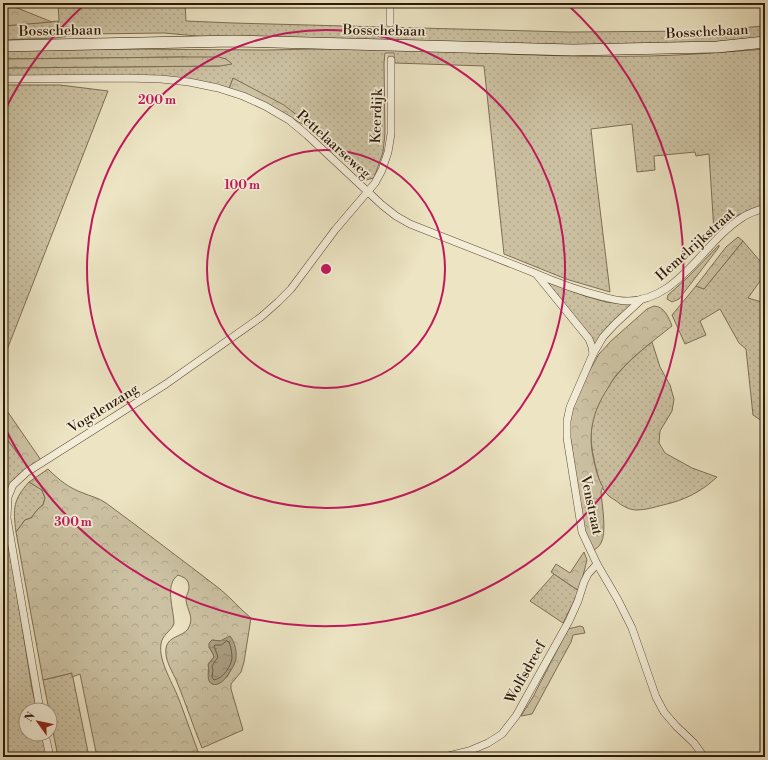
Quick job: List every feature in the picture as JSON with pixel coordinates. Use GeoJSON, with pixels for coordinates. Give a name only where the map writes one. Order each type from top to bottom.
{"type":"FeatureCollection","features":[{"type":"Feature","properties":{"kind":"main road","name":"Bosschebaan"},"geometry":{"type":"LineString","coordinates":[[3,46],[233,41],[573,50],[717,47],[765,42]]}},
{"type":"Feature","properties":{"kind":"street"},"geometry":{"type":"LineString","coordinates":[[390,3],[390,23]]}},
{"type":"Feature","properties":{"kind":"street","name":"Keerdijk"},"geometry":{"type":"LineString","coordinates":[[367,192],[375,183],[382,170],[388,152],[391,134],[391,60]]}},
{"type":"Feature","properties":{"kind":"street","name":"Pettelaarseweg"},"geometry":{"type":"LineString","coordinates":[[3,79],[162,79],[189,82],[218,88],[243,96],[265,106],[289,120],[308,135],[382,205],[396,216],[410,224],[572,288],[609,298],[627,301],[643,299]]}},
{"type":"Feature","properties":{"kind":"street","name":"Vogelenzang"},"geometry":{"type":"LineString","coordinates":[[39,702],[7,518],[8,497],[13,485],[27,472],[166,384],[261,317],[291,289],[335,230],[367,192]]}},
{"type":"Feature","properties":{"kind":"street","name":"Hemelrijkstraat"},"geometry":{"type":"LineString","coordinates":[[643,299],[651,297],[669,287],[730,226],[744,216],[765,208]]}},
{"type":"Feature","properties":{"kind":"street","name":"Pettelaarseweg"},"geometry":{"type":"LineString","coordinates":[[537,274],[589,339],[594,354]]}},
{"type":"Feature","properties":{"kind":"street","name":"Venstraat"},"geometry":{"type":"LineString","coordinates":[[643,299],[603,337],[570,407],[567,421],[567,438],[582,532],[597,564],[632,628],[656,697],[664,712],[694,743],[704,757]]}},
{"type":"Feature","properties":{"kind":"street","name":"Wolfsdreef"},"geometry":{"type":"LineString","coordinates":[[444,757],[469,751],[488,743],[502,734],[516,716],[569,621],[588,574],[597,564]]}},
{"type":"Feature","properties":{"kind":"street"},"geometry":{"type":"LineString","coordinates":[[47,742],[50,757]]}},
{"type":"Feature","properties":{"kind":"green space"},"geometry":{"type":"Polygon","coordinates":[[[3,3],[5,3],[52,22],[3,26],[3,3]]]}},
{"type":"Feature","properties":{"kind":"green space"},"geometry":{"type":"Polygon","coordinates":[[[58,3],[185,3],[186,21],[233,23],[569,32],[699,31],[765,26],[765,40],[688,44],[589,45],[219,38],[164,33],[86,34],[55,38],[3,40],[3,26],[58,21],[58,25],[59,20],[58,3]]]}},
{"type":"Feature","properties":{"kind":"green space"},"geometry":{"type":"Polygon","coordinates":[[[369,48],[580,56],[679,55],[765,49],[765,205],[727,219],[714,231],[709,154],[696,156],[695,152],[654,156],[655,170],[637,172],[632,124],[591,129],[610,292],[566,279],[504,254],[484,66],[395,63],[394,53],[385,53],[385,134],[383,152],[374,178],[366,180],[298,116],[233,78],[229,89],[189,80],[3,76],[3,68],[220,66],[185,57],[3,59],[3,50],[266,50],[369,48]]]}},
{"type":"Feature","properties":{"kind":"green space"},"geometry":{"type":"Polygon","coordinates":[[[219,57],[226,59],[232,64],[220,66],[3,68],[3,59],[219,57]]]}},
{"type":"Feature","properties":{"kind":"green space"},"geometry":{"type":"Polygon","coordinates":[[[233,78],[284,105],[311,129],[265,103],[229,89],[233,78]]]}},
{"type":"Feature","properties":{"kind":"green space"},"geometry":{"type":"Polygon","coordinates":[[[3,85],[60,85],[108,91],[3,360],[3,85]]]}},
{"type":"Feature","properties":{"kind":"green space"},"geometry":{"type":"Polygon","coordinates":[[[738,237],[743,241],[704,289],[696,286],[726,247],[738,237]]]}},
{"type":"Feature","properties":{"kind":"green space"},"geometry":{"type":"Polygon","coordinates":[[[743,241],[765,267],[765,274],[748,298],[765,303],[765,423],[753,415],[746,349],[739,343],[720,309],[700,321],[706,335],[685,344],[672,315],[696,286],[704,289],[743,241]]]}},
{"type":"Feature","properties":{"kind":"green space"},"geometry":{"type":"Polygon","coordinates":[[[719,245],[679,299],[672,302],[667,299],[668,295],[719,245]]]}},
{"type":"Feature","properties":{"kind":"green space"},"geometry":{"type":"Polygon","coordinates":[[[551,283],[606,302],[631,305],[594,346],[549,286],[551,283]]]}},
{"type":"Feature","properties":{"kind":"green space"},"geometry":{"type":"Polygon","coordinates":[[[654,306],[663,310],[668,316],[672,326],[624,366],[613,380],[598,405],[595,414],[591,432],[591,441],[597,474],[603,487],[601,492],[604,532],[601,543],[592,551],[584,532],[569,428],[572,406],[599,354],[611,341],[647,309],[654,306]]]}},
{"type":"Feature","properties":{"kind":"green space"},"geometry":{"type":"Polygon","coordinates":[[[652,342],[660,367],[670,385],[674,399],[672,411],[660,431],[659,443],[665,453],[692,468],[717,477],[705,487],[686,498],[650,508],[634,510],[624,506],[610,497],[600,482],[592,452],[592,425],[599,402],[611,382],[634,357],[652,342]]]}},
{"type":"Feature","properties":{"kind":"green space"},"geometry":{"type":"Polygon","coordinates":[[[3,405],[43,463],[31,471],[3,434],[3,405]]]}},
{"type":"Feature","properties":{"kind":"green space"},"geometry":{"type":"Polygon","coordinates":[[[3,434],[31,471],[14,485],[5,520],[35,702],[18,702],[18,742],[44,742],[47,757],[3,757],[3,434]]]}},
{"type":"Feature","properties":{"kind":"green space"},"geometry":{"type":"Polygon","coordinates":[[[48,469],[69,486],[103,501],[220,589],[251,618],[241,672],[231,684],[231,689],[243,730],[202,748],[166,657],[166,648],[169,641],[185,632],[191,621],[186,600],[189,590],[188,582],[178,575],[171,585],[174,624],[163,638],[161,651],[164,665],[180,702],[200,757],[97,757],[80,674],[72,677],[72,673],[43,680],[16,532],[25,520],[31,518],[43,505],[45,498],[42,490],[29,482],[48,469]],[[212,640],[209,647],[214,657],[208,664],[208,674],[227,677],[235,662],[220,641],[212,640]]]}},
{"type":"Feature","properties":{"kind":"green space"},"geometry":{"type":"Polygon","coordinates":[[[29,482],[42,490],[45,498],[43,505],[31,518],[25,520],[16,532],[15,505],[20,494],[29,482]]]}},
{"type":"Feature","properties":{"kind":"green space"},"geometry":{"type":"Polygon","coordinates":[[[584,552],[587,560],[579,591],[551,572],[556,564],[570,573],[584,552]]]}},
{"type":"Feature","properties":{"kind":"green space"},"geometry":{"type":"Polygon","coordinates":[[[554,574],[579,591],[563,623],[530,601],[554,574]]]}},
{"type":"Feature","properties":{"kind":"green space"},"geometry":{"type":"Polygon","coordinates":[[[580,626],[583,627],[585,633],[573,635],[571,642],[532,714],[521,716],[533,697],[568,629],[580,626]]]}},
{"type":"Feature","properties":{"kind":"green space"},"geometry":{"type":"Polygon","coordinates":[[[72,673],[89,757],[58,757],[55,742],[58,742],[58,702],[47,702],[43,680],[72,673]]]}},
{"type":"Feature","properties":{"kind":"water"},"geometry":{"type":"Polygon","coordinates":[[[230,636],[236,648],[235,663],[223,681],[215,685],[212,684],[208,678],[208,666],[214,657],[209,647],[209,643],[212,640],[220,641],[230,636]]]}},
{"type":"Feature","properties":{"kind":"tunnel"},"geometry":{"type":"LineString","coordinates":[[390,23],[391,60]]}}]}
